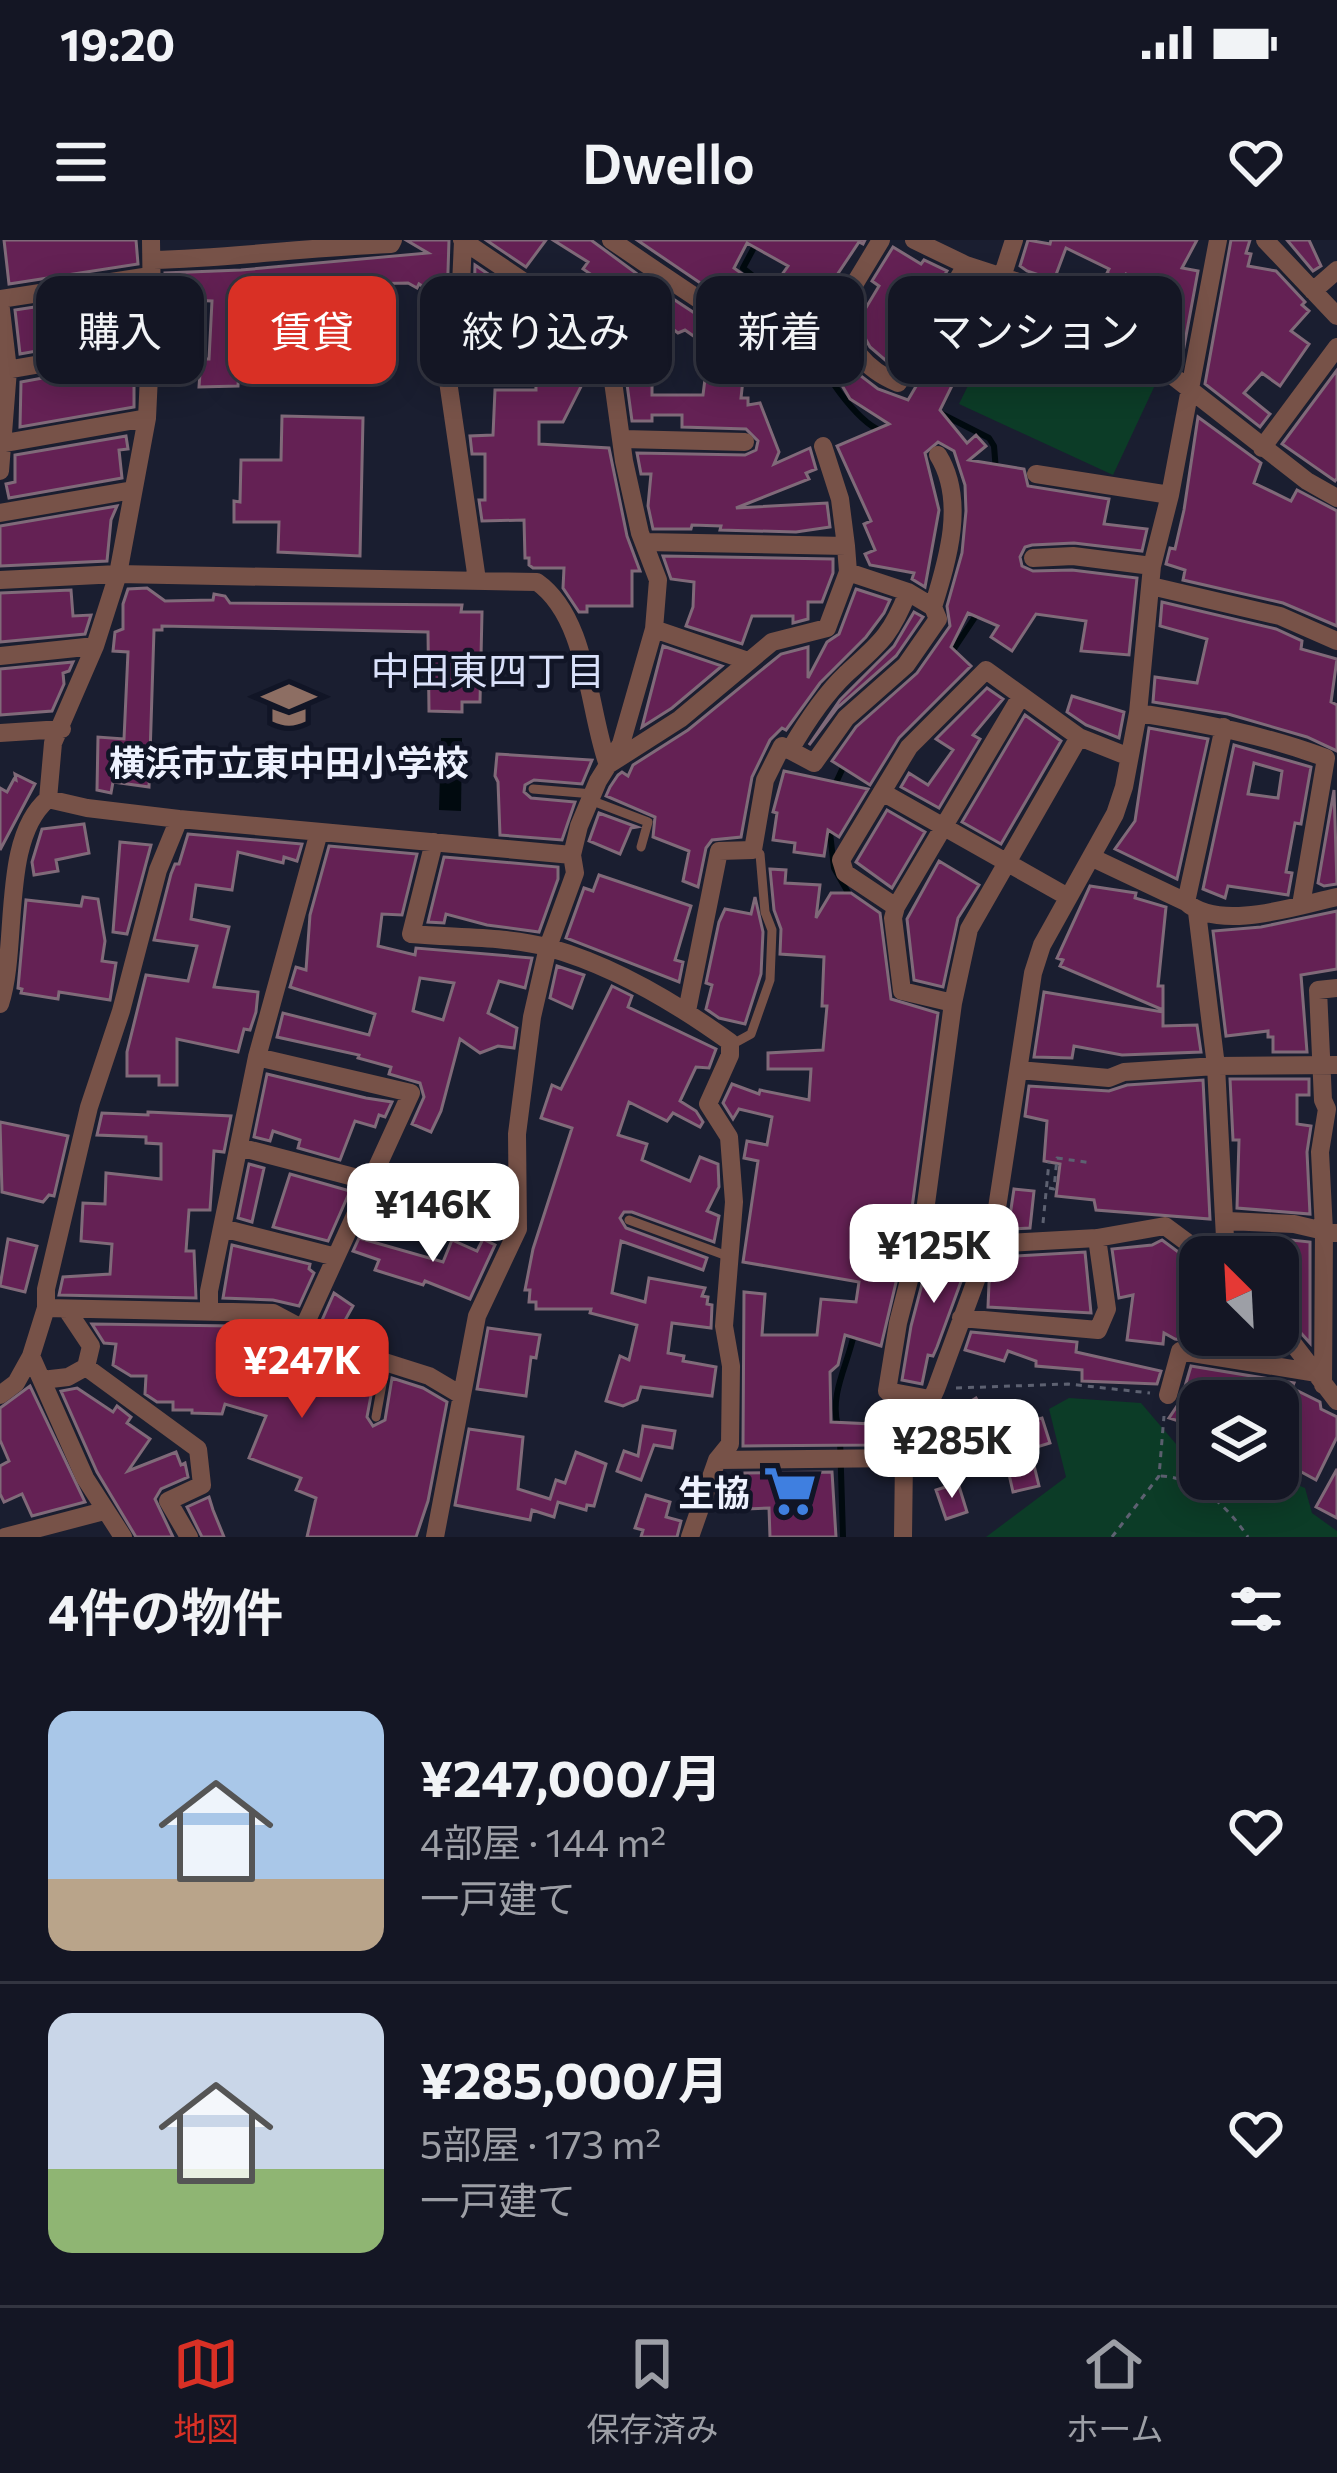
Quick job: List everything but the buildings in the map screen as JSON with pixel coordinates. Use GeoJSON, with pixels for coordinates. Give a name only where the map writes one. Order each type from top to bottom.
{"type":"FeatureCollection","features":[{"type":"Feature","properties":{"kind":"street"},"geometry":{"type":"LineString","coordinates":[[0,471],[4,370],[0,300],[151,259],[303,244],[391,244],[393,240]]}},
{"type":"Feature","properties":{"kind":"street"},"geometry":{"type":"LineString","coordinates":[[462,240],[516,276]]}},
{"type":"Feature","properties":{"kind":"street"},"geometry":{"type":"LineString","coordinates":[[462,240],[460,307],[441,333],[477,580]]}},
{"type":"Feature","properties":{"kind":"street"},"geometry":{"type":"LineString","coordinates":[[610,240],[696,297]]}},
{"type":"Feature","properties":{"kind":"street"},"geometry":{"type":"LineString","coordinates":[[881,240],[837,314],[856,357],[875,373],[898,383],[966,265]]}},
{"type":"Feature","properties":{"kind":"street"},"geometry":{"type":"LineString","coordinates":[[1003,274],[1014,240]]}},
{"type":"Feature","properties":{"kind":"street"},"geometry":{"type":"LineString","coordinates":[[903,1537],[904,1458],[990,1242],[1033,973],[1042,945],[1115,814],[1127,771],[1138,713],[1152,566],[1218,240]]}},
{"type":"Feature","properties":{"kind":"street"},"geometry":{"type":"LineString","coordinates":[[1265,240],[1337,316]]}},
{"type":"Feature","properties":{"kind":"street"},"geometry":{"type":"LineString","coordinates":[[922,242],[966,265],[1064,297],[1262,448],[1337,498]]}},
{"type":"Feature","properties":{"kind":"street"},"geometry":{"type":"LineString","coordinates":[[652,276],[656,270]]}},
{"type":"Feature","properties":{"kind":"street"},"geometry":{"type":"LineString","coordinates":[[1313,291],[1337,270]]}},
{"type":"Feature","properties":{"kind":"street"},"geometry":{"type":"LineString","coordinates":[[1262,448],[1337,346]]}},
{"type":"Feature","properties":{"kind":"street"},"geometry":{"type":"LineString","coordinates":[[4,370],[36,365]]}},
{"type":"Feature","properties":{"kind":"street"},"geometry":{"type":"LineString","coordinates":[[48,799],[53,743],[95,646],[118,574],[147,418],[148,384]]}},
{"type":"Feature","properties":{"kind":"street"},"geometry":{"type":"LineString","coordinates":[[435,1537],[478,1316],[518,1229],[517,1134],[532,1017],[548,947],[575,873],[572,855],[592,797],[620,744],[654,629],[658,580],[624,460],[614,384]]}},
{"type":"Feature","properties":{"kind":"street"},"geometry":{"type":"LineString","coordinates":[[2,444],[147,418]]}},
{"type":"Feature","properties":{"kind":"street"},"geometry":{"type":"LineString","coordinates":[[622,439],[745,442]]}},
{"type":"Feature","properties":{"kind":"street"},"geometry":{"type":"LineString","coordinates":[[608,765],[680,719],[772,642],[827,628],[848,572],[840,499],[823,446]]}},
{"type":"Feature","properties":{"kind":"street"},"geometry":{"type":"LineString","coordinates":[[933,607],[953,510],[951,477],[938,455]]}},
{"type":"Feature","properties":{"kind":"street"},"geometry":{"type":"LineString","coordinates":[[1036,474],[1170,495]]}},
{"type":"Feature","properties":{"kind":"street"},"geometry":{"type":"LineString","coordinates":[[0,513],[133,490]]}},
{"type":"Feature","properties":{"kind":"street"},"geometry":{"type":"LineString","coordinates":[[645,542],[846,546]]}},
{"type":"Feature","properties":{"kind":"street"},"geometry":{"type":"LineString","coordinates":[[1033,558],[1073,556],[1152,566]]}},
{"type":"Feature","properties":{"kind":"street"},"geometry":{"type":"LineString","coordinates":[[786,748],[814,763],[846,718],[906,665],[938,619],[933,607],[908,592],[848,572]]}},
{"type":"Feature","properties":{"kind":"street"},"geometry":{"type":"LineString","coordinates":[[0,580],[118,574],[538,582],[553,593],[585,668],[608,765]]}},
{"type":"Feature","properties":{"kind":"street"},"geometry":{"type":"LineString","coordinates":[[1151,586],[1280,616],[1337,641]]}},
{"type":"Feature","properties":{"kind":"street"},"geometry":{"type":"LineString","coordinates":[[686,1011],[719,851],[753,850],[765,780],[835,688],[876,650],[895,625],[908,592]]}},
{"type":"Feature","properties":{"kind":"street"},"geometry":{"type":"LineString","coordinates":[[654,629],[748,661]]}},
{"type":"Feature","properties":{"kind":"street"},"geometry":{"type":"LineString","coordinates":[[0,656],[95,646]]}},
{"type":"Feature","properties":{"kind":"street"},"geometry":{"type":"LineString","coordinates":[[896,908],[845,874],[841,860],[909,747],[986,670],[1079,737],[1127,756]]}},
{"type":"Feature","properties":{"kind":"street"},"geometry":{"type":"LineString","coordinates":[[953,1003],[902,991],[893,918],[1021,696]]}},
{"type":"Feature","properties":{"kind":"street"},"geometry":{"type":"LineString","coordinates":[[1138,713],[1224,727],[1326,758],[1301,905]]}},
{"type":"Feature","properties":{"kind":"street"},"geometry":{"type":"LineString","coordinates":[[786,748],[797,717]]}},
{"type":"Feature","properties":{"kind":"street"},"geometry":{"type":"LineString","coordinates":[[1224,727],[1191,907],[1216,1066],[1227,1236]]}},
{"type":"Feature","properties":{"kind":"street"},"geometry":{"type":"LineString","coordinates":[[0,733],[62,729]]}},
{"type":"Feature","properties":{"kind":"street"},"geometry":{"type":"LineString","coordinates":[[933,1394],[887,1391],[898,1323],[923,1226],[953,1003],[969,929],[1079,737]]}},
{"type":"Feature","properties":{"kind":"street"},"geometry":{"type":"LineString","coordinates":[[882,792],[1068,897]]}},
{"type":"Feature","properties":{"kind":"street"},"geometry":{"type":"LineString","coordinates":[[0,1004],[5,862],[33,807],[48,799],[179,819],[572,855]]}},
{"type":"Feature","properties":{"kind":"street"},"geometry":{"type":"LineString","coordinates":[[0,1395],[16,1383],[31,1356],[46,1308],[46,1288],[89,1107],[121,1011],[158,870],[179,819]]}},
{"type":"Feature","properties":{"kind":"street"},"geometry":{"type":"LineString","coordinates":[[209,1310],[257,1057],[320,832]]}},
{"type":"Feature","properties":{"kind":"street"},"geometry":{"type":"LineString","coordinates":[[434,842],[412,934],[548,947],[686,1011],[731,1045],[708,1104],[729,1137],[734,1202],[724,1326],[731,1366],[730,1444],[717,1460],[690,1537]]}},
{"type":"Feature","properties":{"kind":"street"},"geometry":{"type":"LineString","coordinates":[[1093,858],[1222,918],[1337,897]]}},
{"type":"Feature","properties":{"kind":"street"},"geometry":{"type":"LineString","coordinates":[[1320,1379],[1331,1232],[1320,1152],[1330,1064],[1318,990],[1337,988]]}},
{"type":"Feature","properties":{"kind":"street"},"geometry":{"type":"LineString","coordinates":[[257,1057],[411,1093],[304,1330]]}},
{"type":"Feature","properties":{"kind":"street"},"geometry":{"type":"LineString","coordinates":[[1019,1070],[1109,1078],[1124,1072],[1216,1066],[1330,1064]]}},
{"type":"Feature","properties":{"kind":"street"},"geometry":{"type":"LineString","coordinates":[[239,1147],[369,1181]]}},
{"type":"Feature","properties":{"kind":"street"},"geometry":{"type":"LineString","coordinates":[[1227,1220],[1331,1232]]}},
{"type":"Feature","properties":{"kind":"street"},"geometry":{"type":"LineString","coordinates":[[923,1226],[990,1242],[1096,1238],[1165,1226],[1179,1236]]}},
{"type":"Feature","properties":{"kind":"street"},"geometry":{"type":"LineString","coordinates":[[222,1228],[336,1257]]}},
{"type":"Feature","properties":{"kind":"street"},"geometry":{"type":"LineString","coordinates":[[961,1318],[1098,1330],[1107,1309],[1096,1238]]}},
{"type":"Feature","properties":{"kind":"street"},"geometry":{"type":"LineString","coordinates":[[46,1308],[273,1313],[312,1339],[428,1376],[460,1395]]}},
{"type":"Feature","properties":{"kind":"street"},"geometry":{"type":"LineString","coordinates":[[42,1380],[68,1377],[86,1367],[91,1346],[67,1310]]}},
{"type":"Feature","properties":{"kind":"street"},"geometry":{"type":"LineString","coordinates":[[1168,1395],[1180,1351],[1320,1379]]}},
{"type":"Feature","properties":{"kind":"street"},"geometry":{"type":"LineString","coordinates":[[1299,1352],[1337,1401]]}},
{"type":"Feature","properties":{"kind":"street"},"geometry":{"type":"LineString","coordinates":[[31,1356],[104,1511],[123,1537]]}},
{"type":"Feature","properties":{"kind":"street"},"geometry":{"type":"LineString","coordinates":[[86,1367],[198,1449],[202,1485],[168,1501],[189,1537]]}},
{"type":"Feature","properties":{"kind":"street"},"geometry":{"type":"LineString","coordinates":[[717,1460],[904,1458]]}},
{"type":"Feature","properties":{"kind":"street"},"geometry":{"type":"LineString","coordinates":[[5,1537],[104,1511]]}},
{"type":"Feature","properties":{"kind":"lane"},"geometry":{"type":"LineString","coordinates":[[533,789],[592,797],[648,822],[641,847]]}},
{"type":"Feature","properties":{"kind":"lane"},"geometry":{"type":"LineString","coordinates":[[731,1045],[751,1034],[770,980],[772,930],[765,912],[760,854],[753,850]]}},
{"type":"Feature","properties":{"kind":"lane"},"geometry":{"type":"LineString","coordinates":[[642,1225],[649,1212]]}},
{"type":"Feature","properties":{"kind":"lane"},"geometry":{"type":"LineString","coordinates":[[629,1220],[730,1257]]}},
{"type":"Feature","properties":{"kind":"lane"},"geometry":{"type":"LineString","coordinates":[[235,1359],[244,1312]]}},
{"type":"Feature","properties":{"kind":"lane"},"geometry":{"type":"LineString","coordinates":[[291,1384],[304,1330]]}},
{"type":"Feature","properties":{"kind":"lane"},"geometry":{"type":"LineString","coordinates":[[376,1417],[386,1362]]}},
{"type":"Feature","properties":{"kind":"path"},"geometry":{"type":"LineString","coordinates":[[1046,1188],[1054,1189],[1058,1158],[1092,1162]]}},
{"type":"Feature","properties":{"kind":"path"},"geometry":{"type":"LineString","coordinates":[[1040,1242],[1049,1162]]}},
{"type":"Feature","properties":{"kind":"path"},"geometry":{"type":"LineString","coordinates":[[933,1394],[1068,1384],[1168,1395],[1159,1443],[1159,1476],[1112,1537]]}},
{"type":"Feature","properties":{"kind":"path"},"geometry":{"type":"LineString","coordinates":[[1159,1476],[1187,1477],[1235,1518],[1248,1537]]}},
{"type":"Feature","properties":{"kind":"green space"},"geometry":{"type":"Polygon","coordinates":[[[969,384],[1155,385],[1113,475],[959,404],[969,384]]]}},
{"type":"Feature","properties":{"kind":"green space"},"geometry":{"type":"Polygon","coordinates":[[[1069,1398],[1141,1403],[1179,1447],[1179,1500],[1299,1500],[1299,1486],[1305,1488],[1312,1513],[1337,1531],[1337,1537],[986,1537],[1066,1477],[1049,1409],[1069,1398]]]}},
{"type":"Feature","properties":{"kind":"shaded area"},"geometry":{"type":"Polygon","coordinates":[[[441,738],[462,738],[461,811],[439,810],[441,738]]]}},
{"type":"Feature","properties":{"kind":"waterway"},"geometry":{"type":"LineString","coordinates":[[753,276],[743,268],[758,240]]}},
{"type":"Feature","properties":{"kind":"waterway"},"geometry":{"type":"LineString","coordinates":[[834,384],[867,423],[881,431]]}},
{"type":"Feature","properties":{"kind":"waterway"},"geometry":{"type":"LineString","coordinates":[[936,411],[989,438],[996,471]]}},
{"type":"Feature","properties":{"kind":"waterway"},"geometry":{"type":"LineString","coordinates":[[951,653],[977,614]]}},
{"type":"Feature","properties":{"kind":"waterway"},"geometry":{"type":"LineString","coordinates":[[834,787],[846,761]]}},
{"type":"Feature","properties":{"kind":"waterway"},"geometry":{"type":"LineString","coordinates":[[829,824],[834,868],[850,896]]}},
{"type":"Feature","properties":{"kind":"waterway"},"geometry":{"type":"LineString","coordinates":[[838,1426],[838,1391],[854,1334]]}},
{"type":"Feature","properties":{"kind":"waterway"},"geometry":{"type":"LineString","coordinates":[[840,1439],[843,1537]]}},
{"type":"Feature","properties":{"kind":"place","name":"横浜市立東中田小学校"},"geometry":{"type":"Point","coordinates":[289,705]}},
{"type":"Feature","properties":{"kind":"place","name":"生協"},"geometry":{"type":"Point","coordinates":[790,1491]}},
{"type":"Feature","properties":{"kind":"district","name":"中田東四丁目"},"geometry":{"type":"Point","coordinates":[488,669]}}]}
